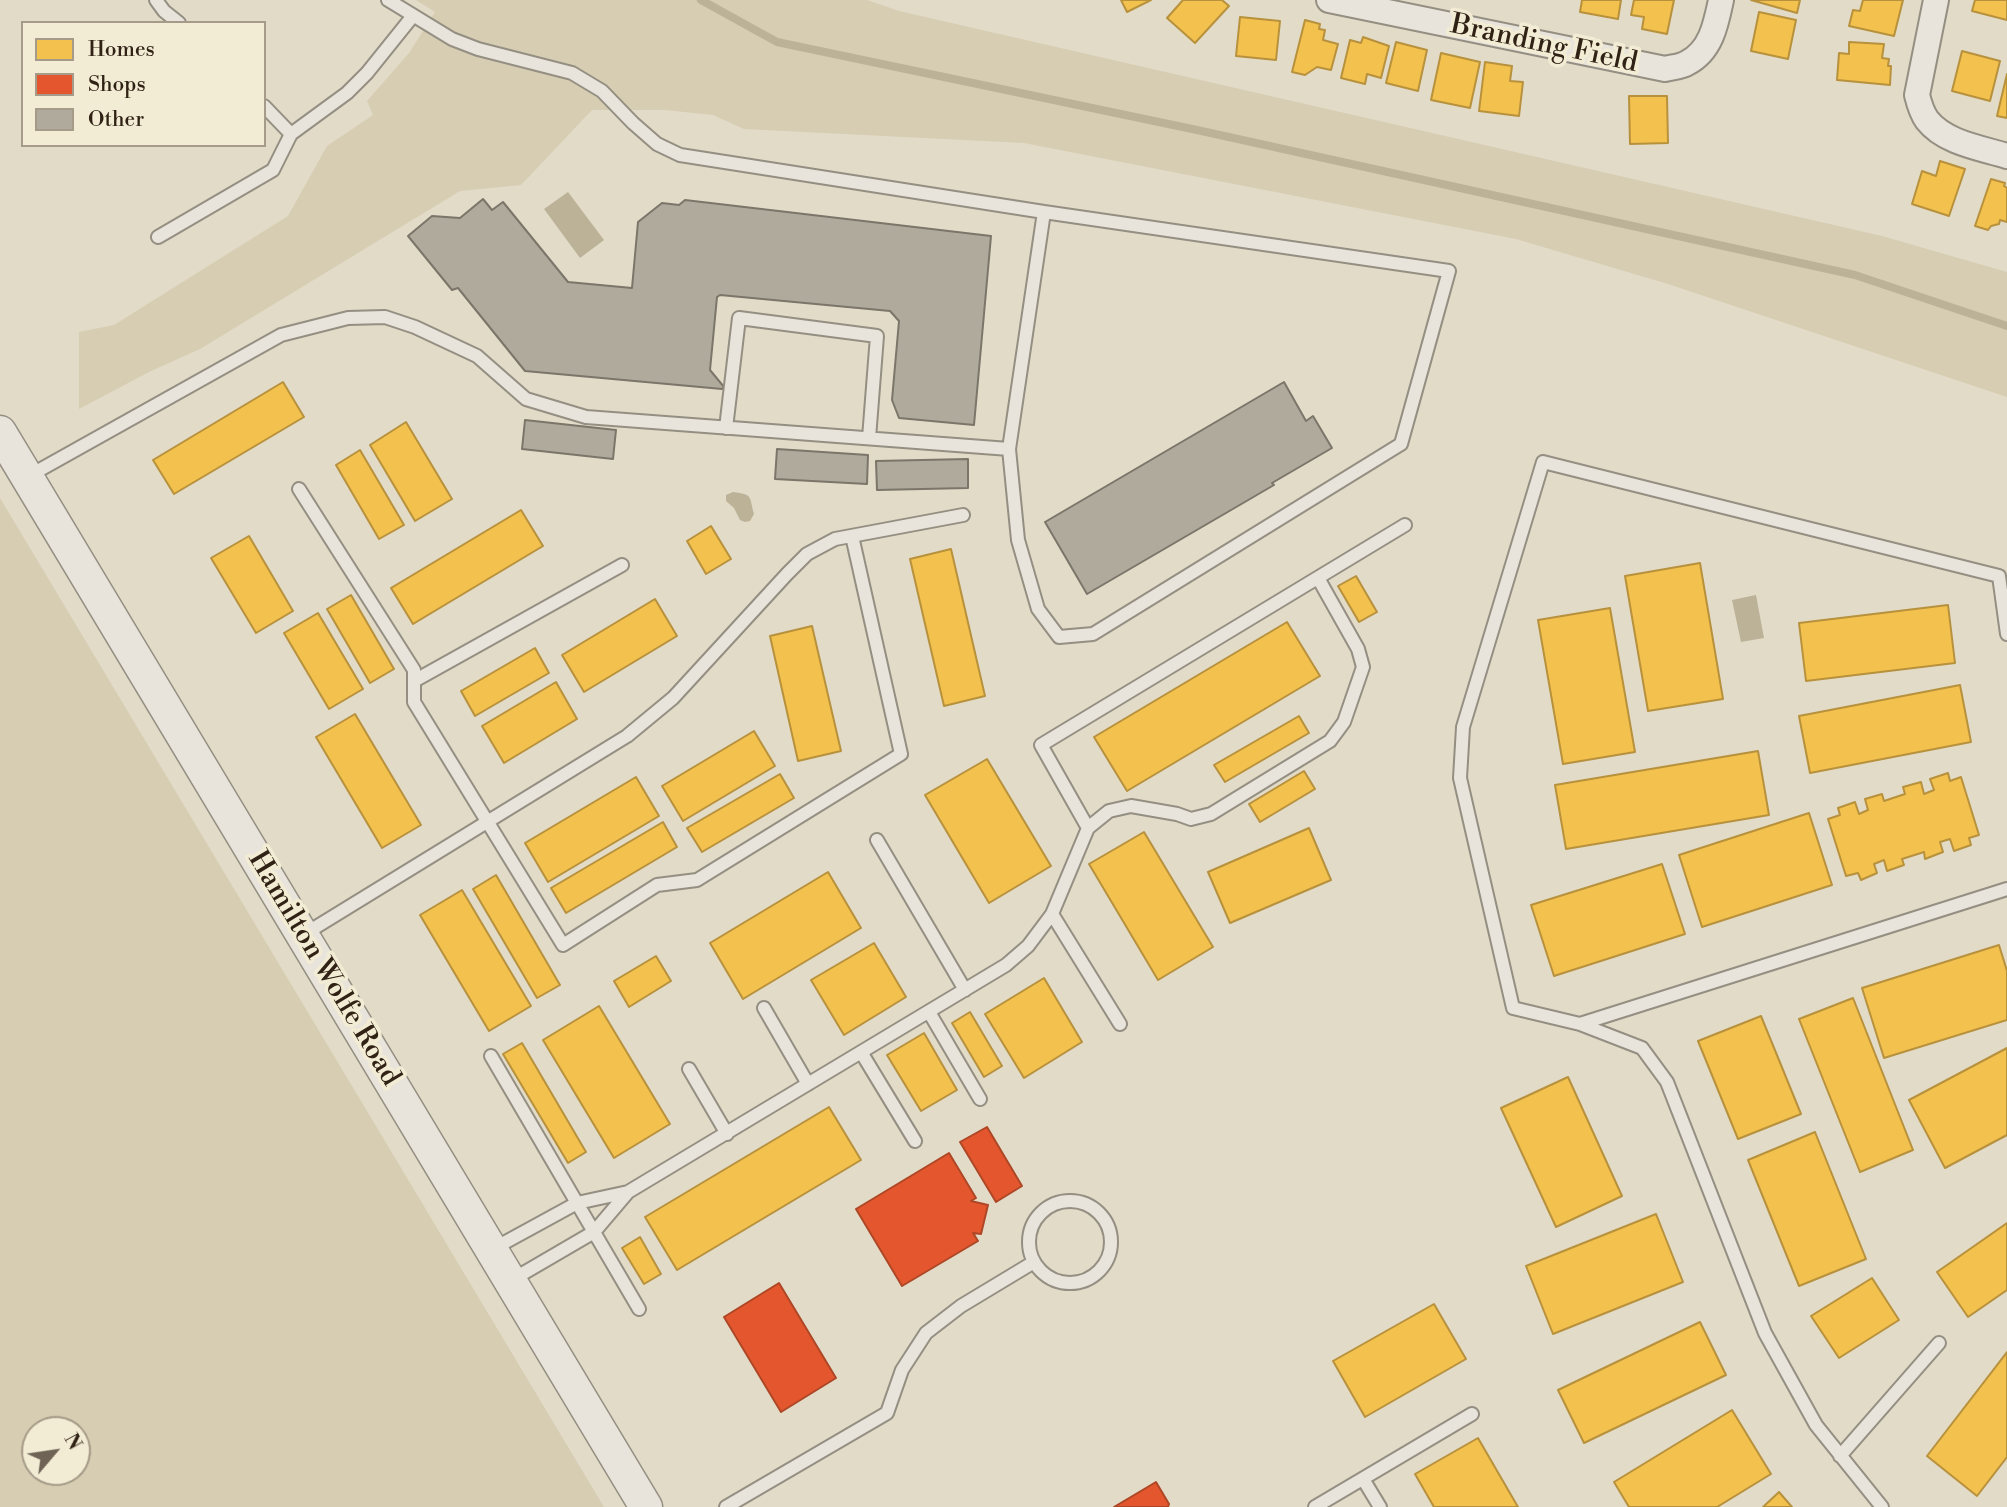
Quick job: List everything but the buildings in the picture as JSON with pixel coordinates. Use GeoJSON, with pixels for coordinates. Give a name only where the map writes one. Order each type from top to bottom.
{"type":"FeatureCollection","features":[{"type":"Feature","properties":{"kind":"street","name":"Branding Field"},"geometry":{"type":"LineString","coordinates":[[1329,0],[1665,69],[1686,64],[1702,52],[1714,32],[1721,0]]}},
{"type":"Feature","properties":{"kind":"street"},"geometry":{"type":"LineString","coordinates":[[1936,0],[1917,94],[1920,107],[1927,121],[1946,136],[2007,156]]}},
{"type":"Feature","properties":{"kind":"street","name":"Hamilton Wolfe Road"},"geometry":{"type":"LineString","coordinates":[[0,432],[646,1507]]}},
{"type":"Feature","properties":{"kind":"lane"},"geometry":{"type":"LineString","coordinates":[[156,0],[176,21]]}},
{"type":"Feature","properties":{"kind":"lane"},"geometry":{"type":"LineString","coordinates":[[388,0],[452,39],[478,49],[572,73],[602,92],[657,144],[680,155],[1449,271],[1401,444],[1093,634],[1059,637],[1038,609],[1018,540],[1009,449],[1044,212]]}},
{"type":"Feature","properties":{"kind":"lane"},"geometry":{"type":"LineString","coordinates":[[158,237],[273,170],[291,134],[346,93],[367,73],[412,17]]}},
{"type":"Feature","properties":{"kind":"lane"},"geometry":{"type":"LineString","coordinates":[[266,108],[291,134]]}},
{"type":"Feature","properties":{"kind":"lane"},"geometry":{"type":"LineString","coordinates":[[27,477],[281,335],[348,318],[385,317],[415,327],[477,356],[526,399],[586,417],[1009,449]]}},
{"type":"Feature","properties":{"kind":"lane"},"geometry":{"type":"LineString","coordinates":[[726,428],[739,318],[877,336],[869,438]]}},
{"type":"Feature","properties":{"kind":"lane"},"geometry":{"type":"LineString","coordinates":[[1882,1507],[1816,1425],[1765,1333],[1667,1082],[1642,1048],[1580,1024],[1513,1008],[1460,778],[1464,727],[1543,462],[1999,576],[2007,634]]}},
{"type":"Feature","properties":{"kind":"lane"},"geometry":{"type":"LineString","coordinates":[[299,489],[414,670],[414,702],[563,945],[657,885],[697,880],[901,754],[852,536]]}},
{"type":"Feature","properties":{"kind":"lane"},"geometry":{"type":"LineString","coordinates":[[302,935],[627,736],[673,698],[807,554],[835,539],[963,514]]}},
{"type":"Feature","properties":{"kind":"lane"},"geometry":{"type":"LineString","coordinates":[[1088,828],[1041,745],[1405,526]]}},
{"type":"Feature","properties":{"kind":"lane"},"geometry":{"type":"LineString","coordinates":[[414,681],[622,565]]}},
{"type":"Feature","properties":{"kind":"lane"},"geometry":{"type":"LineString","coordinates":[[491,1250],[577,1203],[628,1192],[1006,965],[1028,946],[1052,914],[1088,828],[1109,811],[1131,806],[1191,819],[1211,814],[1331,741],[1345,722],[1363,667],[1358,649],[1318,578]]}},
{"type":"Feature","properties":{"kind":"lane"},"geometry":{"type":"LineString","coordinates":[[877,840],[965,990]]}},
{"type":"Feature","properties":{"kind":"lane"},"geometry":{"type":"LineString","coordinates":[[1580,1024],[2007,889]]}},
{"type":"Feature","properties":{"kind":"lane"},"geometry":{"type":"LineString","coordinates":[[1052,914],[1120,1024]]}},
{"type":"Feature","properties":{"kind":"lane"},"geometry":{"type":"LineString","coordinates":[[764,1008],[808,1084]]}},
{"type":"Feature","properties":{"kind":"lane"},"geometry":{"type":"LineString","coordinates":[[929,1012],[980,1099]]}},
{"type":"Feature","properties":{"kind":"lane"},"geometry":{"type":"LineString","coordinates":[[861,1052],[915,1141]]}},
{"type":"Feature","properties":{"kind":"lane"},"geometry":{"type":"LineString","coordinates":[[491,1056],[639,1309]]}},
{"type":"Feature","properties":{"kind":"lane"},"geometry":{"type":"LineString","coordinates":[[689,1069],[727,1133]]}},
{"type":"Feature","properties":{"kind":"lane"},"geometry":{"type":"LineString","coordinates":[[509,1282],[594,1232],[628,1192]]}},
{"type":"Feature","properties":{"kind":"lane"},"geometry":{"type":"LineString","coordinates":[[1062,1202],[1076,1202],[1090,1207],[1101,1216],[1108,1228],[1111,1242],[1108,1256],[1101,1269],[1090,1278],[1078,1283],[1053,1280],[1042,1273],[1034,1262],[1029,1247],[1030,1231],[1037,1217],[1048,1207],[1062,1202]]}},
{"type":"Feature","properties":{"kind":"lane"},"geometry":{"type":"LineString","coordinates":[[726,1507],[887,1413],[902,1370],[926,1333],[961,1306],[1034,1262]]}},
{"type":"Feature","properties":{"kind":"lane"},"geometry":{"type":"LineString","coordinates":[[1840,1456],[1939,1343]]}},
{"type":"Feature","properties":{"kind":"lane"},"geometry":{"type":"LineString","coordinates":[[1315,1507],[1472,1414]]}},
{"type":"Feature","properties":{"kind":"lane"},"geometry":{"type":"LineString","coordinates":[[1363,1479],[1380,1507]]}},
{"type":"Feature","properties":{"kind":"shaded area"},"geometry":{"type":"Polygon","coordinates":[[[416,0],[867,0],[899,11],[1882,236],[2007,272],[2007,397],[1668,284],[1516,239],[1024,143],[744,129],[713,115],[665,110],[592,110],[521,185],[460,191],[200,349],[79,409],[79,332],[114,325],[288,216],[327,146],[373,115],[367,101],[409,53],[435,12],[416,0]]]}},
{"type":"Feature","properties":{"kind":"shaded area"},"geometry":{"type":"Polygon","coordinates":[[[568,192],[604,240],[580,258],[544,209],[568,192]]]}},
{"type":"Feature","properties":{"kind":"shaded area"},"geometry":{"type":"Polygon","coordinates":[[[733,492],[749,497],[754,514],[750,521],[740,520],[734,508],[726,501],[726,495],[733,492]]]}},
{"type":"Feature","properties":{"kind":"shaded area"},"geometry":{"type":"Polygon","coordinates":[[[0,498],[604,1507],[0,1507],[0,498]]]}},
{"type":"Feature","properties":{"kind":"shaded area"},"geometry":{"type":"Polygon","coordinates":[[[1756,595],[1764,638],[1741,642],[1732,600],[1756,595]]]}},
{"type":"Feature","properties":{"kind":"waterway"},"geometry":{"type":"LineString","coordinates":[[701,0],[777,42],[1197,130],[1855,275],[2007,326]]}}]}
